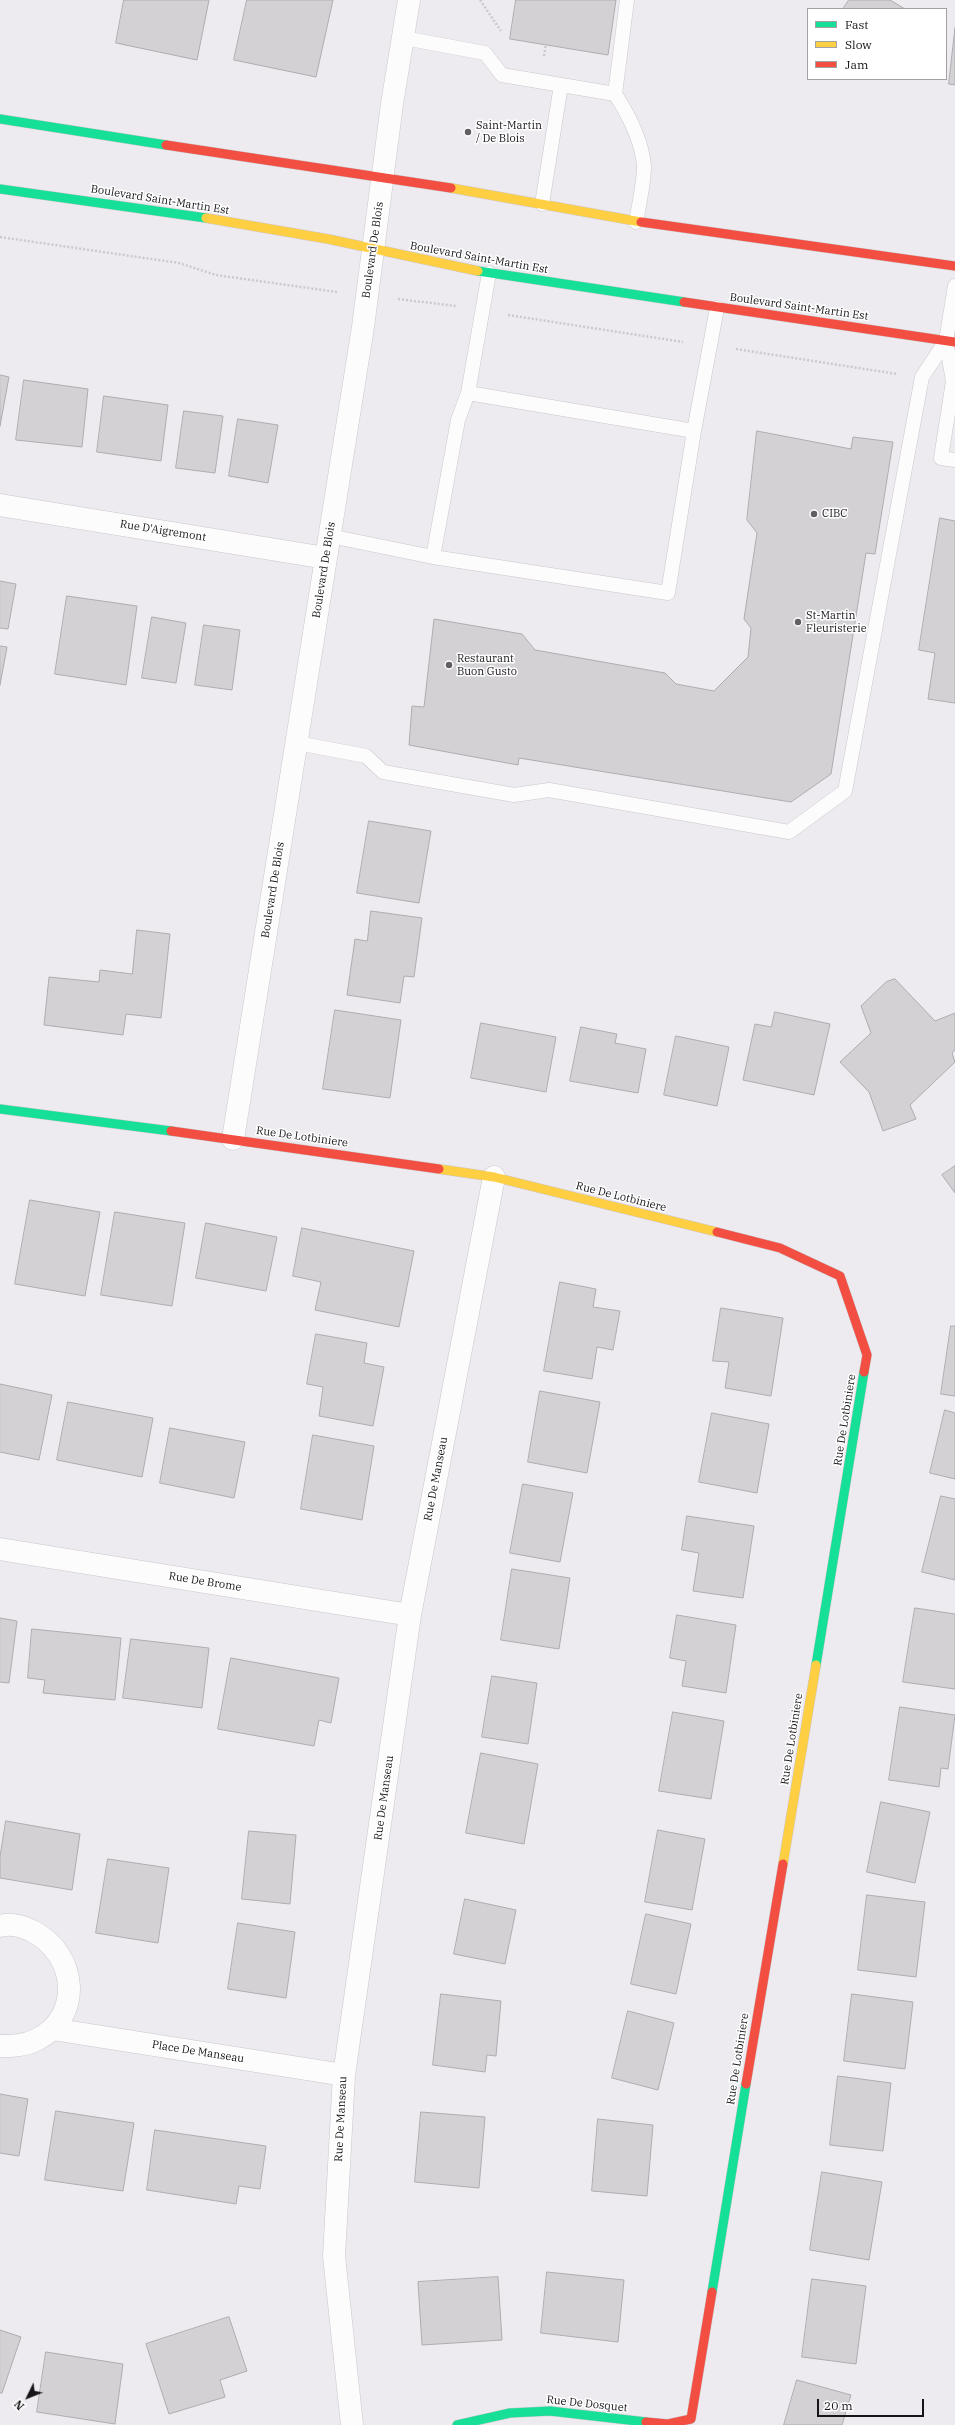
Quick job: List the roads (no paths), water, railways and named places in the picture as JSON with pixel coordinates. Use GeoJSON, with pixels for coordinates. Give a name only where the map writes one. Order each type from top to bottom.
{"type":"FeatureCollection","features":[{"type":"Feature","properties":{"kind":"street","name":"Boulevard De Blois"},"geometry":{"type":"LineString","coordinates":[[233,1139],[363,327],[392,104],[410,0]]}},
{"type":"Feature","properties":{"kind":"street"},"geometry":{"type":"LineString","coordinates":[[0,119],[383,178],[542,204],[636,222],[955,266]]}},
{"type":"Feature","properties":{"kind":"street","name":"Boulevard Saint-Martin Est"},"geometry":{"type":"LineString","coordinates":[[0,189],[58,196],[298,234],[488,273],[717,308],[950,341]]}},
{"type":"Feature","properties":{"kind":"street","name":"Rue D'Aigremont"},"geometry":{"type":"LineString","coordinates":[[0,505],[326,558]]}},
{"type":"Feature","properties":{"kind":"street","name":"Rue De Lotbiniere"},"geometry":{"type":"LineString","coordinates":[[0,1109],[233,1139],[494,1177],[780,1248],[840,1276],[868,1355],[691,2419]]}},
{"type":"Feature","properties":{"kind":"street","name":"Rue De Manseau"},"geometry":{"type":"LineString","coordinates":[[352,2425],[334,2256],[344,2075],[410,1615],[494,1177]]}},
{"type":"Feature","properties":{"kind":"street","name":"Rue De Brome"},"geometry":{"type":"LineString","coordinates":[[0,1549],[410,1615]]}},
{"type":"Feature","properties":{"kind":"street"},"geometry":{"type":"LineString","coordinates":[[0,1926],[25,1927],[44,1936],[59,1951],[67,1970],[69,1992],[64,2012],[52,2029],[36,2040],[18,2046],[0,2046]]}},
{"type":"Feature","properties":{"kind":"street","name":"Place De Manseau"},"geometry":{"type":"LineString","coordinates":[[52,2029],[344,2075]]}},
{"type":"Feature","properties":{"kind":"street","name":"Rue De Dosquet"},"geometry":{"type":"LineString","coordinates":[[457,2425],[510,2413],[550,2411],[668,2424],[691,2419]]}},
{"type":"Feature","properties":{"kind":"lane"},"geometry":{"type":"LineString","coordinates":[[627,0],[614,94],[631,122],[642,155],[644,167],[636,222]]}},
{"type":"Feature","properties":{"kind":"lane"},"geometry":{"type":"LineString","coordinates":[[404,38],[484,53],[502,75],[614,94]]}},
{"type":"Feature","properties":{"kind":"lane"},"geometry":{"type":"LineString","coordinates":[[542,204],[561,85]]}},
{"type":"Feature","properties":{"kind":"lane"},"geometry":{"type":"LineString","coordinates":[[434,557],[458,420],[468,393],[488,273]]}},
{"type":"Feature","properties":{"kind":"lane"},"geometry":{"type":"LineString","coordinates":[[955,286],[950,341],[953,381],[941,458],[955,460]]}},
{"type":"Feature","properties":{"kind":"lane"},"geometry":{"type":"LineString","coordinates":[[330,536],[434,557],[668,593],[694,431],[717,308]]}},
{"type":"Feature","properties":{"kind":"lane"},"geometry":{"type":"LineString","coordinates":[[296,743],[366,756],[383,772],[399,775],[514,795],[549,790],[789,832],[844,791],[922,378],[950,341]]}},
{"type":"Feature","properties":{"kind":"lane"},"geometry":{"type":"LineString","coordinates":[[468,393],[694,431]]}},
{"type":"Feature","properties":{"kind":"place","name":"Saint-Martin / De Blois"},"geometry":{"type":"Point","coordinates":[468,132]}},
{"type":"Feature","properties":{"kind":"place","name":"CIBC"},"geometry":{"type":"Point","coordinates":[814,514]}},
{"type":"Feature","properties":{"kind":"place","name":"St-Martin Fleuristerie"},"geometry":{"type":"Point","coordinates":[798,622]}},
{"type":"Feature","properties":{"kind":"place","name":"Restaurant Buon Gusto"},"geometry":{"type":"Point","coordinates":[449,665]}}]}
